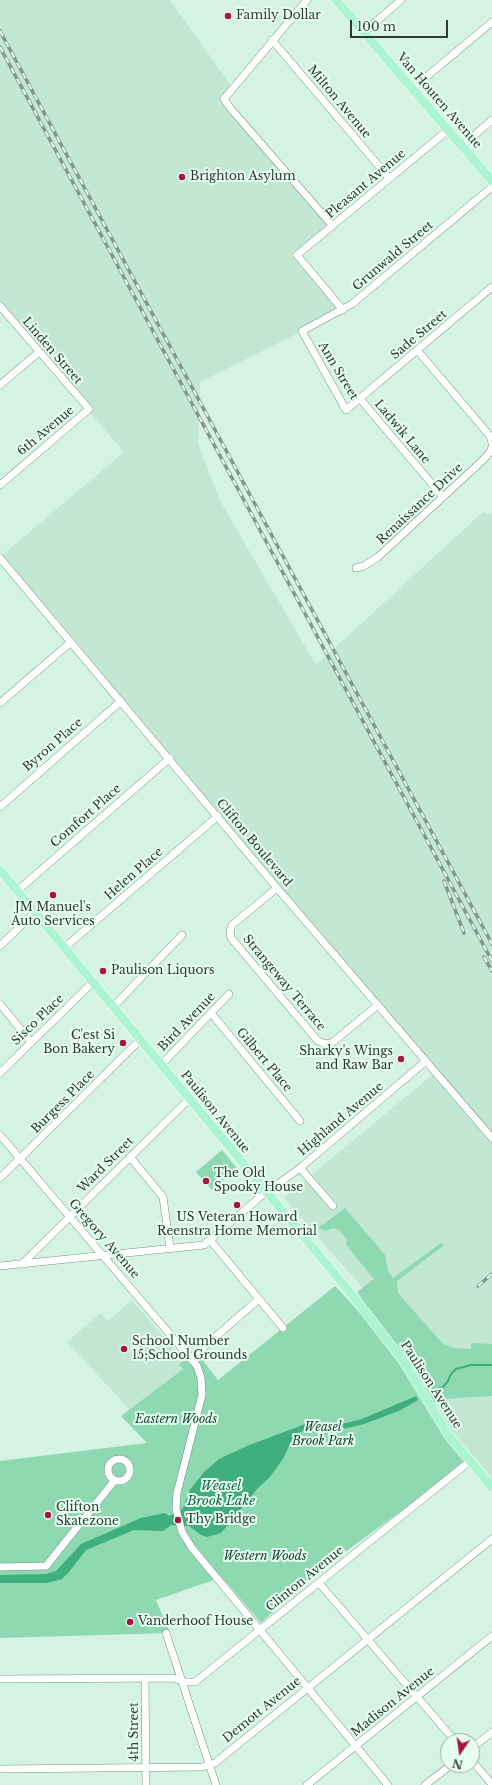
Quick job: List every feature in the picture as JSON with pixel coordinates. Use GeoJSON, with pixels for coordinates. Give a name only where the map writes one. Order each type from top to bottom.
{"type":"FeatureCollection","features":[{"type":"Feature","properties":{"kind":"main road","name":"Van Houten Avenue"},"geometry":{"type":"LineString","coordinates":[[336,0],[492,181]]}},
{"type":"Feature","properties":{"kind":"main road","name":"Paulison Avenue"},"geometry":{"type":"LineString","coordinates":[[0,870],[92,983],[267,1192],[404,1362],[449,1436],[492,1487]]}},
{"type":"Feature","properties":{"kind":"street"},"geometry":{"type":"LineString","coordinates":[[307,0],[224,99],[332,226]]}},
{"type":"Feature","properties":{"kind":"street"},"geometry":{"type":"LineString","coordinates":[[364,32],[401,0]]}},
{"type":"Feature","properties":{"kind":"street"},"geometry":{"type":"LineString","coordinates":[[413,88],[492,22]]}},
{"type":"Feature","properties":{"kind":"street","name":"Milton Avenue"},"geometry":{"type":"LineString","coordinates":[[272,40],[389,178]]}},
{"type":"Feature","properties":{"kind":"street"},"geometry":{"type":"LineString","coordinates":[[462,146],[492,120]]}},
{"type":"Feature","properties":{"kind":"street","name":"Pleasant Avenue"},"geometry":{"type":"LineString","coordinates":[[343,310],[298,255],[448,130]]}},
{"type":"Feature","properties":{"kind":"street","name":"Grunwald Street"},"geometry":{"type":"LineString","coordinates":[[302,331],[343,310],[492,187]]}},
{"type":"Feature","properties":{"kind":"street","name":"Sade Street"},"geometry":{"type":"LineString","coordinates":[[360,400],[492,287]]}},
{"type":"Feature","properties":{"kind":"street","name":"Linden Street"},"geometry":{"type":"LineString","coordinates":[[0,306],[38,352],[89,409]]}},
{"type":"Feature","properties":{"kind":"street","name":"Ann Street"},"geometry":{"type":"LineString","coordinates":[[302,331],[346,410],[360,400]]}},
{"type":"Feature","properties":{"kind":"street"},"geometry":{"type":"LineString","coordinates":[[417,350],[490,436],[492,443]]}},
{"type":"Feature","properties":{"kind":"street"},"geometry":{"type":"LineString","coordinates":[[0,385],[38,352]]}},
{"type":"Feature","properties":{"kind":"street","name":"Ladwik Lane"},"geometry":{"type":"LineString","coordinates":[[360,400],[443,497]]}},
{"type":"Feature","properties":{"kind":"street","name":"6th Avenue"},"geometry":{"type":"LineString","coordinates":[[0,485],[89,409]]}},
{"type":"Feature","properties":{"kind":"street","name":"Renaissance Drive"},"geometry":{"type":"LineString","coordinates":[[356,568],[364,566],[378,557],[483,460],[490,452],[492,447]]}},
{"type":"Feature","properties":{"kind":"street","name":"Clifton Boulevard"},"geometry":{"type":"LineString","coordinates":[[1,559],[170,758],[277,888],[492,1138]]}},
{"type":"Feature","properties":{"kind":"street"},"geometry":{"type":"LineString","coordinates":[[0,703],[71,642]]}},
{"type":"Feature","properties":{"kind":"street","name":"Byron Place"},"geometry":{"type":"LineString","coordinates":[[0,807],[121,701]]}},
{"type":"Feature","properties":{"kind":"street","name":"Comfort Place"},"geometry":{"type":"LineString","coordinates":[[17,890],[170,758]]}},
{"type":"Feature","properties":{"kind":"street","name":"Helen Place"},"geometry":{"type":"LineString","coordinates":[[64,948],[218,816]]}},
{"type":"Feature","properties":{"kind":"street","name":"Strangeway Terrace"},"geometry":{"type":"LineString","coordinates":[[277,888],[232,925],[230,932],[231,938],[318,1041],[326,1044],[334,1042],[378,1005]]}},
{"type":"Feature","properties":{"kind":"street"},"geometry":{"type":"LineString","coordinates":[[0,946],[35,912]]}},
{"type":"Feature","properties":{"kind":"street"},"geometry":{"type":"LineString","coordinates":[[113,1007],[182,935]]}},
{"type":"Feature","properties":{"kind":"street","name":"Sisco Place"},"geometry":{"type":"LineString","coordinates":[[0,1073],[92,983]]}},
{"type":"Feature","properties":{"kind":"street","name":"Bird Avenue"},"geometry":{"type":"LineString","coordinates":[[161,1065],[229,994]]}},
{"type":"Feature","properties":{"kind":"street"},"geometry":{"type":"LineString","coordinates":[[0,1004],[31,1042]]}},
{"type":"Feature","properties":{"kind":"street","name":"Gilbert Place"},"geometry":{"type":"LineString","coordinates":[[211,1013],[300,1121]]}},
{"type":"Feature","properties":{"kind":"street","name":"Burgess Place"},"geometry":{"type":"LineString","coordinates":[[0,1178],[140,1040]]}},
{"type":"Feature","properties":{"kind":"street","name":"Highland Avenue"},"geometry":{"type":"LineString","coordinates":[[0,1266],[204,1245],[267,1192],[300,1168],[426,1061]]}},
{"type":"Feature","properties":{"kind":"street","name":"Ward Street"},"geometry":{"type":"LineString","coordinates":[[22,1264],[189,1099]]}},
{"type":"Feature","properties":{"kind":"street","name":"Gregory Avenue"},"geometry":{"type":"LineString","coordinates":[[0,1135],[197,1366],[202,1378],[202,1395],[178,1484],[176,1509],[181,1532],[192,1548],[260,1629]]}},
{"type":"Feature","properties":{"kind":"street"},"geometry":{"type":"LineString","coordinates":[[130,1157],[163,1197],[170,1248]]}},
{"type":"Feature","properties":{"kind":"street"},"geometry":{"type":"LineString","coordinates":[[300,1168],[333,1206]]}},
{"type":"Feature","properties":{"kind":"street"},"geometry":{"type":"LineString","coordinates":[[210,1240],[283,1328]]}},
{"type":"Feature","properties":{"kind":"street"},"geometry":{"type":"LineString","coordinates":[[191,1358],[259,1299]]}},
{"type":"Feature","properties":{"kind":"street","name":"Clinton Avenue"},"geometry":{"type":"LineString","coordinates":[[0,1679],[173,1678],[190,1683],[196,1682],[470,1461]]}},
{"type":"Feature","properties":{"kind":"street"},"geometry":{"type":"LineString","coordinates":[[0,1567],[46,1566],[115,1480]]}},
{"type":"Feature","properties":{"kind":"street","name":"Demott Avenue"},"geometry":{"type":"LineString","coordinates":[[0,1769],[202,1767],[214,1763],[492,1540]]}},
{"type":"Feature","properties":{"kind":"street"},"geometry":{"type":"LineString","coordinates":[[318,1583],[448,1733]]}},
{"type":"Feature","properties":{"kind":"street"},"geometry":{"type":"LineString","coordinates":[[260,1629],[388,1785]]}},
{"type":"Feature","properties":{"kind":"street"},"geometry":{"type":"LineString","coordinates":[[166,1633],[216,1785]]}},
{"type":"Feature","properties":{"kind":"street","name":"Madison Avenue"},"geometry":{"type":"LineString","coordinates":[[307,1785],[492,1636]]}},
{"type":"Feature","properties":{"kind":"street","name":"4th Street"},"geometry":{"type":"LineString","coordinates":[[145,1678],[146,1785]]}},
{"type":"Feature","properties":{"kind":"street"},"geometry":{"type":"LineString","coordinates":[[480,1742],[492,1732]]}},
{"type":"Feature","properties":{"kind":"street"},"geometry":{"type":"LineString","coordinates":[[480,1770],[492,1784]]}},
{"type":"Feature","properties":{"kind":"street"},"geometry":{"type":"LineString","coordinates":[[426,1785],[441,1773]]}},
{"type":"Feature","properties":{"kind":"shaded area"},"geometry":{"type":"Polygon","coordinates":[[[0,0],[170,0],[232,87],[223,97],[330,225],[297,254],[344,310],[200,382],[198,443],[220,501],[316,665],[483,512],[492,514],[492,1478],[452,1432],[435,1402],[444,1398],[421,1360],[363,1288],[284,1198],[437,1071],[0,557],[124,452],[0,307],[0,0]]]}},
{"type":"Feature","properties":{"kind":"shaded area","name":"School Number 15;School Grounds"},"geometry":{"type":"Polygon","coordinates":[[[132,1300],[184,1361],[179,1364],[183,1369],[130,1410],[67,1342],[101,1313],[108,1321],[132,1300]]]}},
{"type":"Feature","properties":{"kind":"green space"},"geometry":{"type":"Polygon","coordinates":[[[222,1150],[237,1168],[212,1190],[196,1172],[222,1150]]]}},
{"type":"Feature","properties":{"kind":"green space","name":"Weasel Brook Park"},"geometry":{"type":"Polygon","coordinates":[[[345,1208],[385,1255],[388,1271],[393,1278],[441,1243],[443,1246],[397,1281],[398,1293],[443,1344],[454,1348],[471,1349],[471,1343],[492,1344],[492,1396],[444,1399],[431,1405],[470,1461],[338,1557],[298,1589],[261,1623],[219,1574],[211,1581],[156,1600],[170,1633],[0,1638],[0,1461],[147,1443],[121,1416],[183,1369],[179,1364],[197,1353],[218,1380],[335,1286],[402,1358],[357,1292],[374,1279],[346,1245],[347,1239],[339,1230],[333,1228],[326,1231],[318,1228],[345,1208]]]}},
{"type":"Feature","properties":{"kind":"water","name":"Weasel Brook Lake"},"geometry":{"type":"Polygon","coordinates":[[[416,1396],[418,1400],[399,1411],[364,1424],[343,1429],[308,1429],[298,1433],[293,1437],[283,1459],[269,1478],[257,1489],[221,1533],[207,1537],[201,1535],[189,1526],[171,1525],[163,1531],[134,1530],[86,1550],[62,1579],[47,1583],[0,1583],[0,1575],[46,1574],[56,1571],[81,1544],[141,1518],[165,1513],[169,1516],[181,1510],[190,1490],[204,1472],[219,1459],[247,1446],[308,1423],[342,1424],[362,1419],[416,1396]]]}},
{"type":"Feature","properties":{"kind":"waterway"},"geometry":{"type":"LineString","coordinates":[[431,1392],[443,1387],[456,1369],[471,1365],[492,1365]]}},
{"type":"Feature","properties":{"kind":"railway"},"geometry":{"type":"LineString","coordinates":[[0,31],[492,944]]}},
{"type":"Feature","properties":{"kind":"railway"},"geometry":{"type":"LineString","coordinates":[[0,47],[492,961]]}},
{"type":"Feature","properties":{"kind":"railway"},"geometry":{"type":"LineString","coordinates":[[444,881],[464,933]]}},
{"type":"Feature","properties":{"kind":"railway"},"geometry":{"type":"LineString","coordinates":[[484,957],[492,971]]}},
{"type":"Feature","properties":{"kind":"railway"},"geometry":{"type":"LineString","coordinates":[[478,1286],[492,1274]]}},
{"type":"Feature","properties":{"kind":"place","name":"Family Dollar"},"geometry":{"type":"Point","coordinates":[228,16]}},
{"type":"Feature","properties":{"kind":"place","name":"Brighton Asylum"},"geometry":{"type":"Point","coordinates":[182,177]}},
{"type":"Feature","properties":{"kind":"place","name":"JM Manuel's Auto Services"},"geometry":{"type":"Point","coordinates":[53,895]}},
{"type":"Feature","properties":{"kind":"place","name":"Paulison Liquors"},"geometry":{"type":"Point","coordinates":[103,971]}},
{"type":"Feature","properties":{"kind":"place","name":"C'est Si Bon Bakery"},"geometry":{"type":"Point","coordinates":[123,1043]}},
{"type":"Feature","properties":{"kind":"place","name":"Sharky's Wings and Raw Bar"},"geometry":{"type":"Point","coordinates":[401,1059]}},
{"type":"Feature","properties":{"kind":"place","name":"The Old Spooky House"},"geometry":{"type":"Point","coordinates":[206,1181]}},
{"type":"Feature","properties":{"kind":"place","name":"US Veteran Howard Reenstra Home Memorial"},"geometry":{"type":"Point","coordinates":[237,1205]}},
{"type":"Feature","properties":{"kind":"place","name":"School Number 15;School Grounds"},"geometry":{"type":"Point","coordinates":[124,1349]}},
{"type":"Feature","properties":{"kind":"place","name":"Clifton Skatezone"},"geometry":{"type":"Point","coordinates":[48,1515]}},
{"type":"Feature","properties":{"kind":"place","name":"Thy Bridge"},"geometry":{"type":"Point","coordinates":[178,1520]}},
{"type":"Feature","properties":{"kind":"place","name":"Vanderhoof House"},"geometry":{"type":"Point","coordinates":[130,1622]}},
{"type":"Feature","properties":{"kind":"park label","name":"Eastern Woods"},"geometry":{"type":"Point","coordinates":[176,1420]}},
{"type":"Feature","properties":{"kind":"park label","name":"Western Woods"},"geometry":{"type":"Point","coordinates":[265,1557]}}]}
